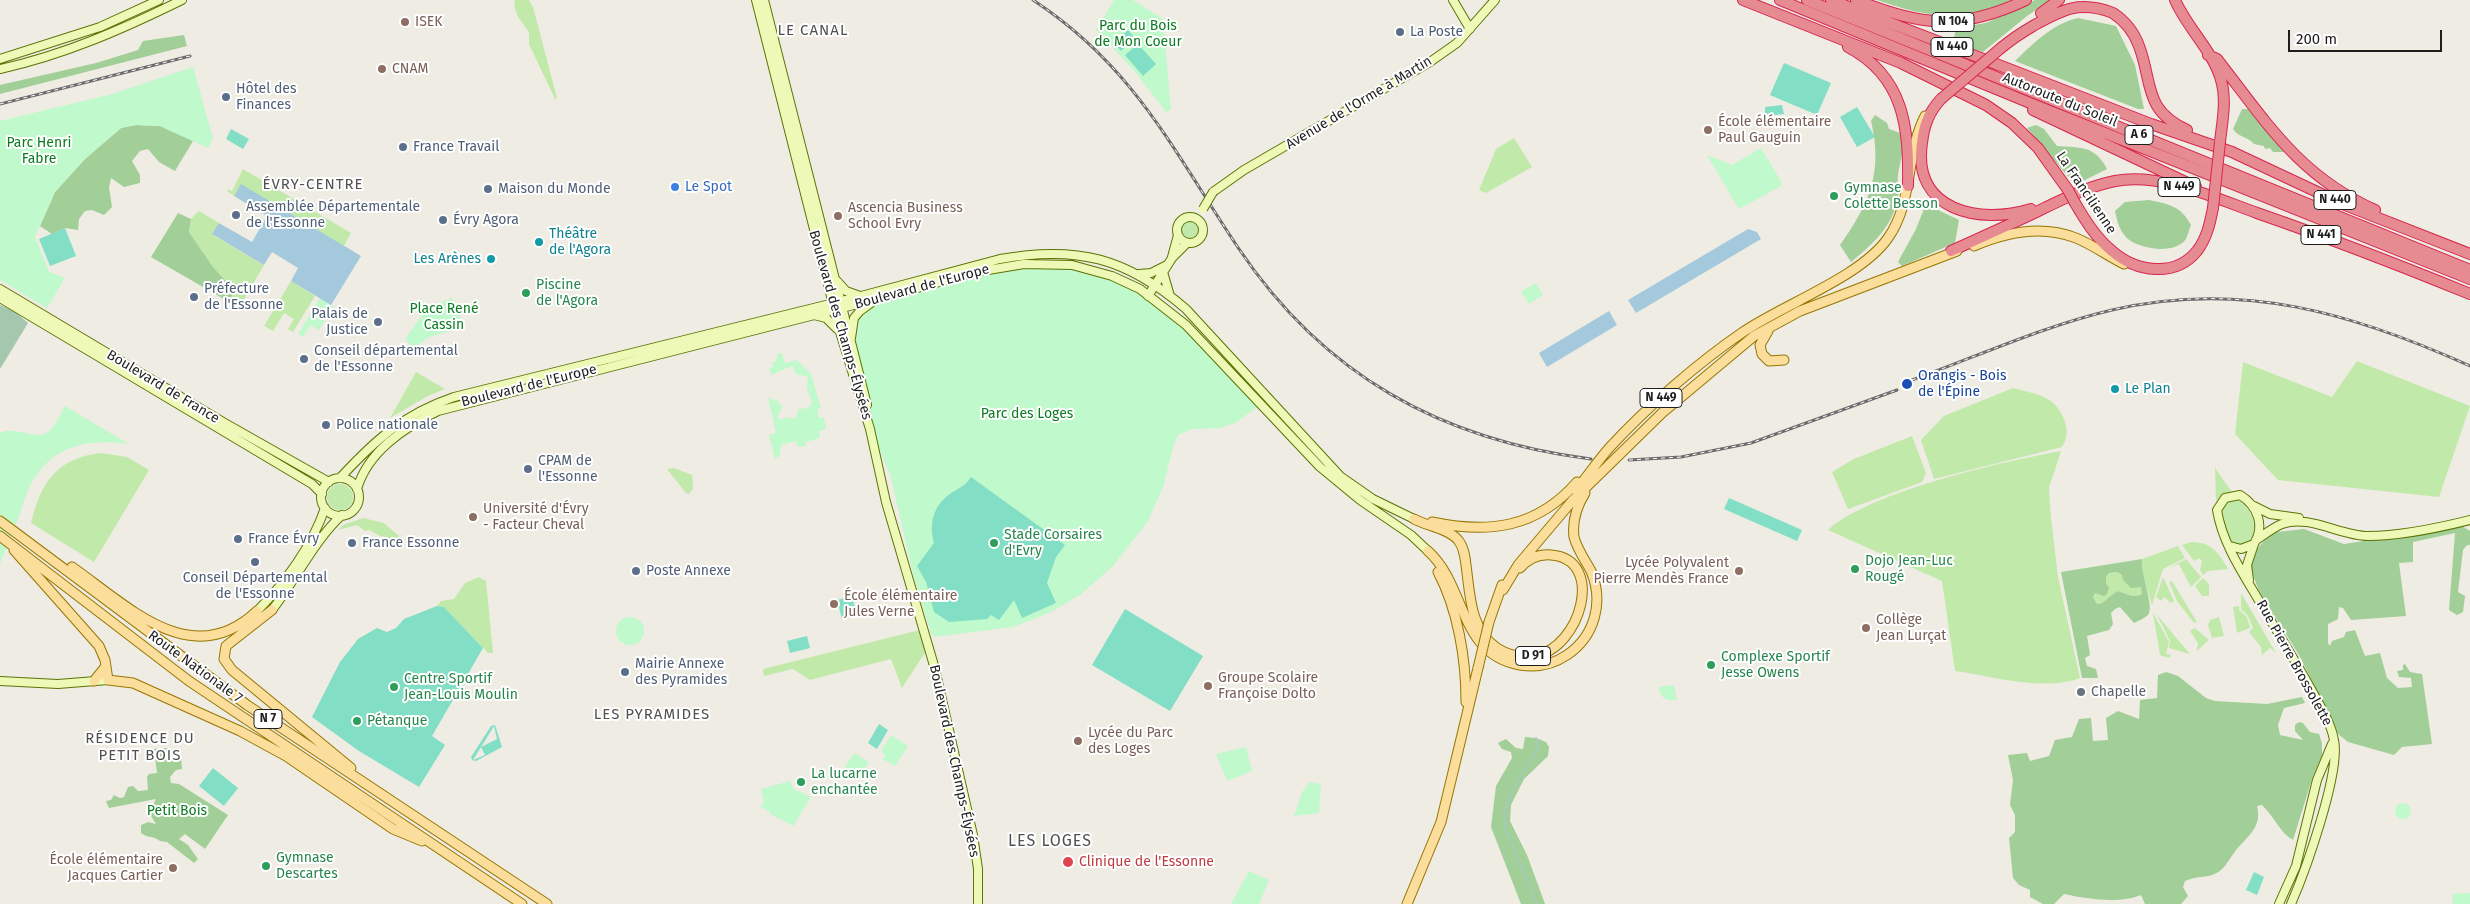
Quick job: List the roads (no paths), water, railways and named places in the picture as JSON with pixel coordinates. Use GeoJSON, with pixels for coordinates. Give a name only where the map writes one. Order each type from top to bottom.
{"type":"FeatureCollection","features":[{"type":"Feature","properties":{"kind":"highway","name":"La Francilienne"},"geometry":{"type":"LineString","coordinates":[[1743,0],[1923,72],[1986,105],[2026,136],[2048,160],[2065,195],[2075,203],[2103,244],[2121,259],[2144,268],[2168,268],[2191,257],[2205,239],[2213,208],[2223,88],[2216,66],[2174,0]]}},
{"type":"Feature","properties":{"kind":"highway","name":"Autoroute du Soleil"},"geometry":{"type":"LineString","coordinates":[[1780,0],[2030,103],[2470,279]]}},
{"type":"Feature","properties":{"kind":"highway","name":"Autoroute du Soleil"},"geometry":{"type":"LineString","coordinates":[[1807,0],[2470,270]]}},
{"type":"Feature","properties":{"kind":"highway","name":"N 440"},"geometry":{"type":"LineString","coordinates":[[1831,0],[2151,124],[2240,155],[2345,205],[2470,254]]}},
{"type":"Feature","properties":{"kind":"highway","name":"N 104"},"geometry":{"type":"LineString","coordinates":[[1856,0],[1913,19],[1952,22],[1982,18],[2026,0]]}},
{"type":"Feature","properties":{"kind":"highway","name":"N 449"},"geometry":{"type":"LineString","coordinates":[[1931,110],[1941,99],[2024,29],[2027,24],[2059,0]]}},
{"type":"Feature","properties":{"kind":"highway"},"geometry":{"type":"LineString","coordinates":[[2024,29],[2062,8],[2075,4],[2089,4],[2109,11],[2126,24],[2138,43],[2148,90],[2156,108],[2170,121],[2202,137],[2209,143]]}},
{"type":"Feature","properties":{"kind":"highway"},"geometry":{"type":"LineString","coordinates":[[1805,25],[1812,31],[1862,55],[1878,70],[1892,88],[1902,108],[1907,128],[1908,186]]}},
{"type":"Feature","properties":{"kind":"highway"},"geometry":{"type":"LineString","coordinates":[[2208,55],[2217,59],[2270,127],[2311,172],[2337,190],[2418,233]]}},
{"type":"Feature","properties":{"kind":"highway","name":"N 441"},"geometry":{"type":"LineString","coordinates":[[2030,103],[2031,109],[2228,203],[2358,248],[2470,294]]}},
{"type":"Feature","properties":{"kind":"highway"},"geometry":{"type":"LineString","coordinates":[[1931,110],[1923,136],[1920,163],[1927,183],[1943,202],[1967,214],[1994,217],[2018,213],[2065,195]]}},
{"type":"Feature","properties":{"kind":"highway","name":"N 449"},"geometry":{"type":"LineString","coordinates":[[1951,251],[2065,195],[2107,183],[2139,179],[2170,184],[2228,203]]}},
{"type":"Feature","properties":{"kind":"highway"},"geometry":{"type":"LineString","coordinates":[[2413,270],[2418,277],[2470,302]]}},
{"type":"Feature","properties":{"kind":"main road"},"geometry":{"type":"LineString","coordinates":[[0,59],[100,27],[159,0]]}},
{"type":"Feature","properties":{"kind":"main road"},"geometry":{"type":"LineString","coordinates":[[0,69],[70,49],[106,36],[182,0]]}},
{"type":"Feature","properties":{"kind":"main road","name":"Boulevard des Champs-Élysées"},"geometry":{"type":"LineString","coordinates":[[756,0],[828,286],[850,340],[906,556],[928,629],[930,649]]}},
{"type":"Feature","properties":{"kind":"main road","name":"Boulevard des Champs-Élysées"},"geometry":{"type":"LineString","coordinates":[[764,0],[781,74],[836,278],[840,332],[870,428],[902,560],[930,649],[973,836],[978,904]]}},
{"type":"Feature","properties":{"kind":"main road"},"geometry":{"type":"LineString","coordinates":[[1452,0],[1470,30]]}},
{"type":"Feature","properties":{"kind":"main road","name":"Avenue de l'Orme à Martin"},"geometry":{"type":"LineString","coordinates":[[1203,209],[1213,192],[1244,170],[1430,62],[1457,43],[1495,0]]}},
{"type":"Feature","properties":{"kind":"main road","name":"N 449"},"geometry":{"type":"LineString","coordinates":[[1428,551],[1445,573],[1468,625],[1487,650],[1503,661],[1512,664],[1534,666],[1549,664],[1566,656],[1580,644],[1592,627],[1596,614],[1596,589],[1574,537],[1574,524],[1580,501],[1591,476],[1611,447],[1653,405],[1742,332],[1858,266],[1876,252],[1896,225],[1904,207],[1919,127],[1925,115],[1931,110]]}},
{"type":"Feature","properties":{"kind":"main road"},"geometry":{"type":"LineString","coordinates":[[1172,258],[1178,235],[1177,226],[1181,220],[1193,216],[1203,209]]}},
{"type":"Feature","properties":{"kind":"main road"},"geometry":{"type":"LineString","coordinates":[[1200,221],[1203,209]]}},
{"type":"Feature","properties":{"kind":"main road"},"geometry":{"type":"LineString","coordinates":[[1148,296],[1172,258],[1187,243],[1195,242],[1202,237],[1204,229],[1200,221],[1193,216]]}},
{"type":"Feature","properties":{"kind":"main road"},"geometry":{"type":"LineString","coordinates":[[1951,251],[1964,250],[1982,242],[2021,232],[2049,232],[2076,238],[2125,264],[2144,268]]}},
{"type":"Feature","properties":{"kind":"main road"},"geometry":{"type":"LineString","coordinates":[[1178,235],[1187,243]]}},
{"type":"Feature","properties":{"kind":"main road","name":"N 449"},"geometry":{"type":"LineString","coordinates":[[1414,519],[1465,527],[1515,523],[1542,513],[1554,506],[1591,476],[1662,413],[1754,336],[1800,311],[1951,251]]}},
{"type":"Feature","properties":{"kind":"main road","name":"Boulevard de l'Europe"},"geometry":{"type":"LineString","coordinates":[[837,305],[860,296],[944,272],[1024,255],[1070,254],[1104,260],[1137,274],[1170,296],[1186,310],[1340,476],[1373,500],[1414,519]]}},
{"type":"Feature","properties":{"kind":"main road","name":"Boulevard de l'Europe"},"geometry":{"type":"LineString","coordinates":[[340,478],[390,428],[436,403],[474,391],[813,310],[881,298],[976,272],[1006,266],[1042,263],[1094,270],[1127,282],[1148,296],[1199,338],[1328,474],[1360,500],[1400,526],[1428,551]]}},
{"type":"Feature","properties":{"kind":"main road"},"geometry":{"type":"LineString","coordinates":[[1137,274],[1165,269]]}},
{"type":"Feature","properties":{"kind":"main road"},"geometry":{"type":"LineString","coordinates":[[1165,269],[1170,296]]}},
{"type":"Feature","properties":{"kind":"main road"},"geometry":{"type":"LineString","coordinates":[[836,278],[846,291],[860,296]]}},
{"type":"Feature","properties":{"kind":"main road"},"geometry":{"type":"LineString","coordinates":[[828,286],[822,301],[813,310],[826,318],[840,332]]}},
{"type":"Feature","properties":{"kind":"main road","name":"Boulevard de France"},"geometry":{"type":"LineString","coordinates":[[0,289],[251,439],[329,482]]}},
{"type":"Feature","properties":{"kind":"main road","name":"Boulevard de France"},"geometry":{"type":"LineString","coordinates":[[0,298],[312,484],[322,494]]}},
{"type":"Feature","properties":{"kind":"main road"},"geometry":{"type":"LineString","coordinates":[[850,340],[854,318],[860,311],[881,298]]}},
{"type":"Feature","properties":{"kind":"main road","name":"Boulevard de l'Europe"},"geometry":{"type":"LineString","coordinates":[[357,489],[368,465],[382,448],[400,433],[438,411],[813,310]]}},
{"type":"Feature","properties":{"kind":"main road"},"geometry":{"type":"LineString","coordinates":[[1775,323],[1761,339],[1760,348],[1766,359],[1774,362],[1784,360]]}},
{"type":"Feature","properties":{"kind":"main road"},"geometry":{"type":"LineString","coordinates":[[1500,592],[1514,562],[1535,535],[1585,480],[1591,476]]}},
{"type":"Feature","properties":{"kind":"main road"},"geometry":{"type":"LineString","coordinates":[[42,550],[52,553],[146,619],[180,635],[197,637],[217,634],[234,629],[257,611],[292,569],[316,529],[325,508],[322,494],[329,482],[340,478],[349,480],[357,489],[359,498],[355,508],[342,515],[329,528],[272,610],[226,646],[223,655],[225,662],[372,784],[376,791]]}},
{"type":"Feature","properties":{"kind":"main road"},"geometry":{"type":"LineString","coordinates":[[2240,495],[2254,506],[2270,514],[2308,520],[2362,533],[2398,530],[2470,519],[2396,534],[2367,536],[2340,533],[2308,523],[2291,522],[2275,528],[2241,549],[2230,546],[2217,515],[2219,504],[2224,498],[2240,495]]}},
{"type":"Feature","properties":{"kind":"main road"},"geometry":{"type":"LineString","coordinates":[[2254,506],[2259,527],[2255,542]]}},
{"type":"Feature","properties":{"kind":"main road"},"geometry":{"type":"LineString","coordinates":[[325,508],[333,514],[342,515]]}},
{"type":"Feature","properties":{"kind":"main road","name":"D 91"},"geometry":{"type":"LineString","coordinates":[[1407,904],[1441,822],[1457,758],[1466,718],[1478,668],[1489,622],[1500,592],[1530,560],[1544,555],[1564,559],[1575,568],[1582,586],[1581,604],[1572,630],[1558,646],[1535,656],[1509,654],[1493,645],[1480,631],[1474,615],[1465,557],[1460,542],[1452,535],[1414,519]]}},
{"type":"Feature","properties":{"kind":"main road","name":"Route Nationale 7"},"geometry":{"type":"LineString","coordinates":[[0,521],[42,550],[196,669],[547,904]]}},
{"type":"Feature","properties":{"kind":"main road","name":"Route Nationale 7"},"geometry":{"type":"LineString","coordinates":[[0,536],[189,681],[522,904]]}},
{"type":"Feature","properties":{"kind":"main road","name":"Rue Pierre Brossolette"},"geometry":{"type":"LineString","coordinates":[[2251,587],[2247,565],[2255,542]]}},
{"type":"Feature","properties":{"kind":"main road"},"geometry":{"type":"LineString","coordinates":[[10,544],[18,556],[99,646],[106,666],[108,680]]}},
{"type":"Feature","properties":{"kind":"main road","name":"Rue Pierre Brossolette"},"geometry":{"type":"LineString","coordinates":[[2230,546],[2251,587],[2317,700],[2334,740],[2332,772],[2322,814],[2309,861],[2291,904]]}},
{"type":"Feature","properties":{"kind":"main road","name":"D 91"},"geometry":{"type":"LineString","coordinates":[[1428,551],[1446,588],[1458,634],[1465,672],[1466,718]]}},
{"type":"Feature","properties":{"kind":"main road"},"geometry":{"type":"LineString","coordinates":[[94,681],[106,666]]}},
{"type":"Feature","properties":{"kind":"main road"},"geometry":{"type":"LineString","coordinates":[[0,681],[58,684],[108,680],[133,683],[240,731],[286,756],[393,829],[414,839],[428,842]]}},
{"type":"Feature","properties":{"kind":"main road","name":"Rue Pierre Brossolette"},"geometry":{"type":"LineString","coordinates":[[2279,904],[2296,866],[2317,780],[2334,740]]}},
{"type":"Feature","properties":{"kind":"water"},"geometry":{"type":"Polygon","coordinates":[[[241,184],[361,256],[331,305],[291,281],[298,268],[272,252],[264,265],[212,234],[219,223],[252,242],[267,216],[234,196],[241,184]]]}},
{"type":"Feature","properties":{"kind":"water"},"geometry":{"type":"Polygon","coordinates":[[[1748,229],[1757,232],[1761,239],[1636,313],[1628,300],[1748,229]]]}},
{"type":"Feature","properties":{"kind":"water"},"geometry":{"type":"Polygon","coordinates":[[[1609,311],[1617,325],[1547,367],[1539,353],[1609,311]]]}},
{"type":"Feature","properties":{"kind":"waterway"},"geometry":{"type":"LineString","coordinates":[[1536,737],[1538,748],[1510,795],[1504,812],[1505,828],[1537,904]]}},
{"type":"Feature","properties":{"kind":"railway"},"geometry":{"type":"LineString","coordinates":[[1033,0],[1068,26],[1099,54],[1126,83],[1150,113],[1239,249],[1272,293],[1309,332],[1348,366],[1391,394],[1436,417],[1485,436],[1536,450],[1591,459]]}},
{"type":"Feature","properties":{"kind":"railway"},"geometry":{"type":"LineString","coordinates":[[0,104],[190,56]]}},
{"type":"Feature","properties":{"kind":"railway"},"geometry":{"type":"LineString","coordinates":[[1912,380],[2061,324],[2112,310],[2160,302],[2206,299],[2251,301],[2296,307],[2339,317],[2426,347],[2470,366]]}},
{"type":"Feature","properties":{"kind":"railway"},"geometry":{"type":"LineString","coordinates":[[1629,460],[1681,457],[1751,443],[1897,390]]}},
{"type":"Feature","properties":{"kind":"place","name":"ISEK"},"geometry":{"type":"Point","coordinates":[405,22]}},
{"type":"Feature","properties":{"kind":"place","name":"La Poste"},"geometry":{"type":"Point","coordinates":[1400,32]}},
{"type":"Feature","properties":{"kind":"place","name":"CNAM"},"geometry":{"type":"Point","coordinates":[382,69]}},
{"type":"Feature","properties":{"kind":"place","name":"Hôtel des Finances"},"geometry":{"type":"Point","coordinates":[226,97]}},
{"type":"Feature","properties":{"kind":"place","name":"École élémentaire Paul Gauguin"},"geometry":{"type":"Point","coordinates":[1708,130]}},
{"type":"Feature","properties":{"kind":"place","name":"France Travail"},"geometry":{"type":"Point","coordinates":[403,147]}},
{"type":"Feature","properties":{"kind":"place","name":"Le Spot"},"geometry":{"type":"Point","coordinates":[675,187]}},
{"type":"Feature","properties":{"kind":"place","name":"Maison du Monde"},"geometry":{"type":"Point","coordinates":[488,189]}},
{"type":"Feature","properties":{"kind":"place","name":"Gymnase Colette Besson"},"geometry":{"type":"Point","coordinates":[1834,196]}},
{"type":"Feature","properties":{"kind":"place","name":"Assemblée Départementale de l'Essonne"},"geometry":{"type":"Point","coordinates":[236,215]}},
{"type":"Feature","properties":{"kind":"place","name":"Ascencia Business School Evry"},"geometry":{"type":"Point","coordinates":[838,216]}},
{"type":"Feature","properties":{"kind":"place","name":"Évry Agora"},"geometry":{"type":"Point","coordinates":[443,220]}},
{"type":"Feature","properties":{"kind":"place","name":"Théâtre de l'Agora"},"geometry":{"type":"Point","coordinates":[539,242]}},
{"type":"Feature","properties":{"kind":"place","name":"Les Arènes"},"geometry":{"type":"Point","coordinates":[491,259]}},
{"type":"Feature","properties":{"kind":"place","name":"Piscine de l'Agora"},"geometry":{"type":"Point","coordinates":[526,293]}},
{"type":"Feature","properties":{"kind":"place","name":"Préfecture de l'Essonne"},"geometry":{"type":"Point","coordinates":[194,297]}},
{"type":"Feature","properties":{"kind":"place","name":"Palais de Justice"},"geometry":{"type":"Point","coordinates":[378,322]}},
{"type":"Feature","properties":{"kind":"place","name":"Conseil départemental de l'Essonne"},"geometry":{"type":"Point","coordinates":[304,359]}},
{"type":"Feature","properties":{"kind":"place","name":"Orangis - Bois de l'Épine"},"geometry":{"type":"Point","coordinates":[1907,384]}},
{"type":"Feature","properties":{"kind":"place","name":"Le Plan"},"geometry":{"type":"Point","coordinates":[2115,389]}},
{"type":"Feature","properties":{"kind":"place","name":"Police nationale"},"geometry":{"type":"Point","coordinates":[326,425]}},
{"type":"Feature","properties":{"kind":"place","name":"CPAM de l'Essonne"},"geometry":{"type":"Point","coordinates":[528,469]}},
{"type":"Feature","properties":{"kind":"place","name":"Université d'Évry - Facteur Cheval"},"geometry":{"type":"Point","coordinates":[473,517]}},
{"type":"Feature","properties":{"kind":"place","name":"France Évry"},"geometry":{"type":"Point","coordinates":[238,539]}},
{"type":"Feature","properties":{"kind":"place","name":"France Essonne"},"geometry":{"type":"Point","coordinates":[352,543]}},
{"type":"Feature","properties":{"kind":"place","name":"Stade Corsaires d'Evry"},"geometry":{"type":"Point","coordinates":[994,543]}},
{"type":"Feature","properties":{"kind":"place","name":"Conseil Départemental de l'Essonne"},"geometry":{"type":"Point","coordinates":[255,562]}},
{"type":"Feature","properties":{"kind":"place","name":"Dojo Jean-Luc Rougé"},"geometry":{"type":"Point","coordinates":[1855,569]}},
{"type":"Feature","properties":{"kind":"place","name":"Poste Annexe"},"geometry":{"type":"Point","coordinates":[636,571]}},
{"type":"Feature","properties":{"kind":"place","name":"Lycée Polyvalent Pierre Mendès France"},"geometry":{"type":"Point","coordinates":[1739,571]}},
{"type":"Feature","properties":{"kind":"place","name":"École élémentaire Jules Verne"},"geometry":{"type":"Point","coordinates":[834,604]}},
{"type":"Feature","properties":{"kind":"place","name":"Collège Jean Lurçat"},"geometry":{"type":"Point","coordinates":[1866,628]}},
{"type":"Feature","properties":{"kind":"place","name":"Complexe Sportif Jesse Owens"},"geometry":{"type":"Point","coordinates":[1711,665]}},
{"type":"Feature","properties":{"kind":"place","name":"Mairie Annexe des Pyramides"},"geometry":{"type":"Point","coordinates":[625,672]}},
{"type":"Feature","properties":{"kind":"place","name":"Groupe Scolaire Françoise Dolto"},"geometry":{"type":"Point","coordinates":[1208,686]}},
{"type":"Feature","properties":{"kind":"place","name":"Centre Sportif Jean-Louis Moulin"},"geometry":{"type":"Point","coordinates":[394,687]}},
{"type":"Feature","properties":{"kind":"place","name":"Chapelle"},"geometry":{"type":"Point","coordinates":[2081,692]}},
{"type":"Feature","properties":{"kind":"place","name":"Pétanque"},"geometry":{"type":"Point","coordinates":[357,721]}},
{"type":"Feature","properties":{"kind":"place","name":"Lycée du Parc des Loges"},"geometry":{"type":"Point","coordinates":[1078,741]}},
{"type":"Feature","properties":{"kind":"place","name":"La lucarne enchantée"},"geometry":{"type":"Point","coordinates":[801,782]}},
{"type":"Feature","properties":{"kind":"place","name":"Clinique de l'Essonne"},"geometry":{"type":"Point","coordinates":[1068,862]}},
{"type":"Feature","properties":{"kind":"place","name":"Gymnase Descartes"},"geometry":{"type":"Point","coordinates":[266,866]}},
{"type":"Feature","properties":{"kind":"place","name":"École élémentaire Jacques Cartier"},"geometry":{"type":"Point","coordinates":[173,868]}},
{"type":"Feature","properties":{"kind":"district","name":"LE CANAL"},"geometry":{"type":"Point","coordinates":[813,31]}},
{"type":"Feature","properties":{"kind":"district","name":"ÉVRY-CENTRE"},"geometry":{"type":"Point","coordinates":[313,185]}},
{"type":"Feature","properties":{"kind":"district","name":"LES PYRAMIDES"},"geometry":{"type":"Point","coordinates":[652,715]}},
{"type":"Feature","properties":{"kind":"district","name":"RÉSIDENCE DU PETIT BOIS"},"geometry":{"type":"Point","coordinates":[140,748]}},
{"type":"Feature","properties":{"kind":"district","name":"LES LOGES"},"geometry":{"type":"Point","coordinates":[1050,842]}},
{"type":"Feature","properties":{"kind":"park label","name":"Parc du Bois de Mon Coeur"},"geometry":{"type":"Point","coordinates":[1138,34]}},
{"type":"Feature","properties":{"kind":"park label","name":"Parc Henri Fabre"},"geometry":{"type":"Point","coordinates":[39,152]}},
{"type":"Feature","properties":{"kind":"park label","name":"Place René Cassin"},"geometry":{"type":"Point","coordinates":[444,318]}},
{"type":"Feature","properties":{"kind":"park label","name":"Parc des Loges"},"geometry":{"type":"Point","coordinates":[1027,414]}},
{"type":"Feature","properties":{"kind":"park label","name":"Petit Bois"},"geometry":{"type":"Point","coordinates":[177,811]}}]}
